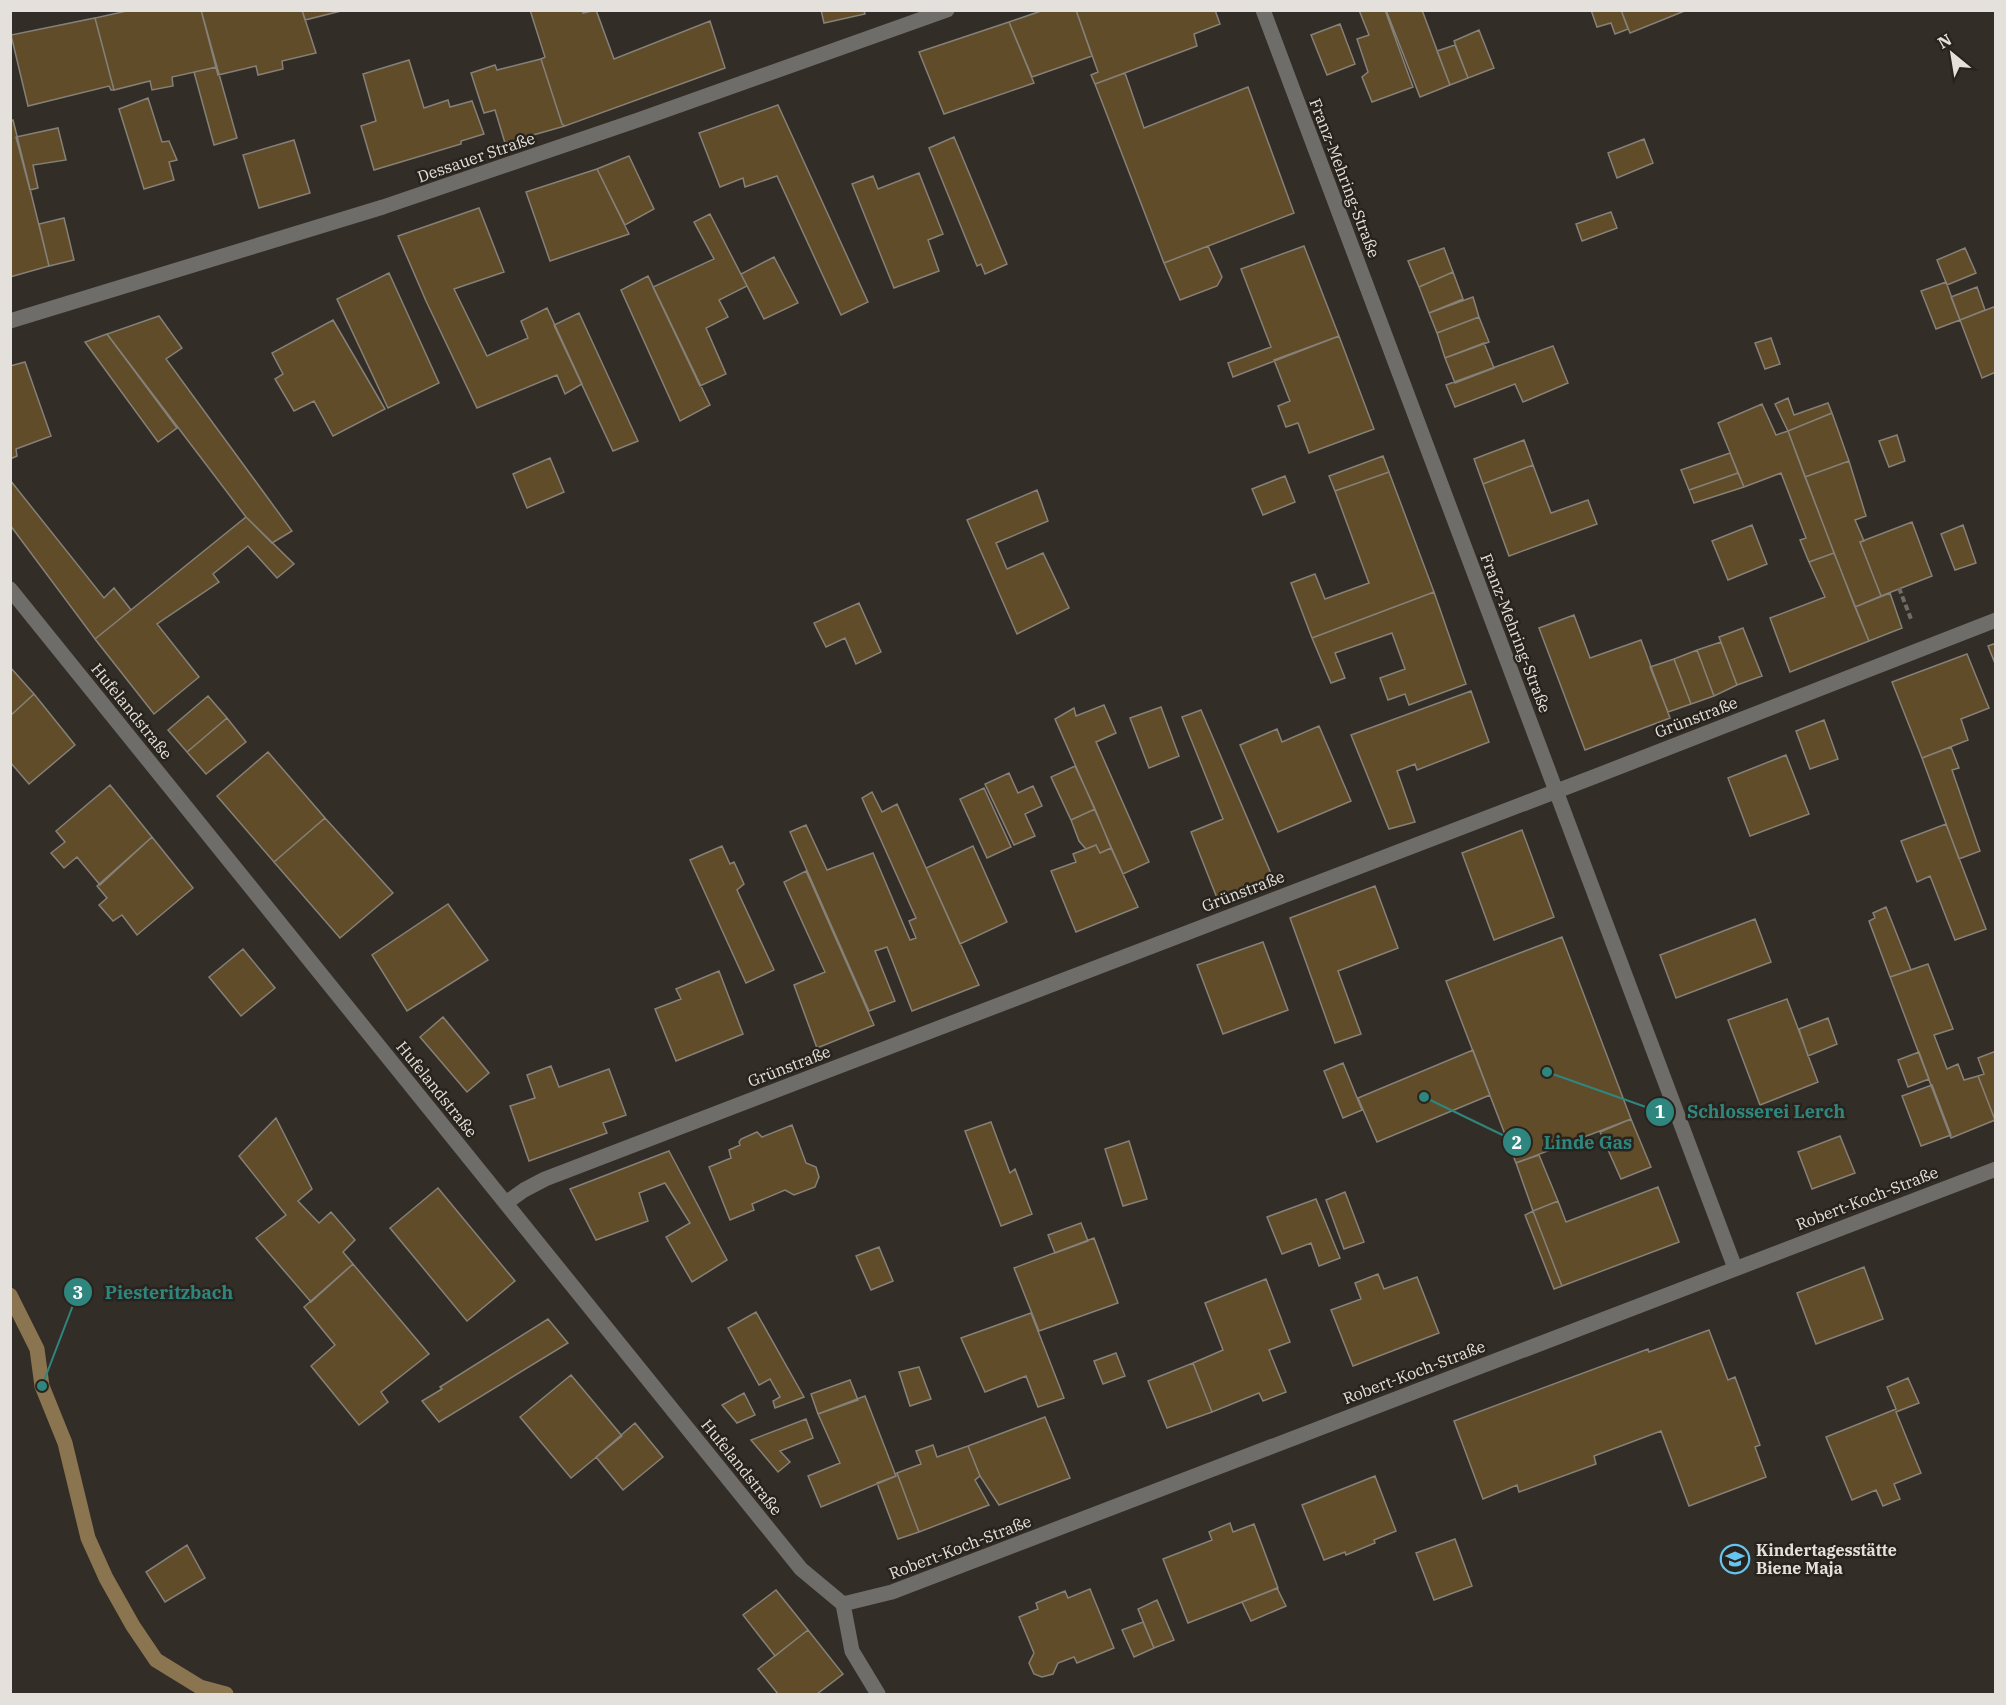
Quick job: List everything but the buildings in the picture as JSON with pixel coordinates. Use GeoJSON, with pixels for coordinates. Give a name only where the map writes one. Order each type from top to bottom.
{"type":"FeatureCollection","features":[{"type":"Feature","properties":{"kind":"street","name":"Dessauer Straße"},"geometry":{"type":"LineString","coordinates":[[10,321],[383,207],[638,120],[948,10]]}},
{"type":"Feature","properties":{"kind":"street","name":"Franz-Mehring-Straße"},"geometry":{"type":"LineString","coordinates":[[1263,10],[1735,1268]]}},
{"type":"Feature","properties":{"kind":"street","name":"Hufelandstraße"},"geometry":{"type":"LineString","coordinates":[[10,590],[801,1569],[843,1604]]}},
{"type":"Feature","properties":{"kind":"street","name":"Grünstraße"},"geometry":{"type":"LineString","coordinates":[[506,1203],[544,1179],[1995,620]]}},
{"type":"Feature","properties":{"kind":"street","name":"Robert-Koch-Straße"},"geometry":{"type":"LineString","coordinates":[[843,1604],[892,1592],[1995,1169]]}},
{"type":"Feature","properties":{"kind":"street"},"geometry":{"type":"LineString","coordinates":[[843,1604],[852,1651],[878,1695]]}},
{"type":"Feature","properties":{"kind":"waterway"},"geometry":{"type":"LineString","coordinates":[[10,1295],[37,1349],[42,1386],[65,1443],[88,1538],[106,1578],[133,1626],[156,1660],[200,1687],[226,1694]]}},
{"type":"Feature","properties":{"kind":"place","name":"Schlosserei Lerch"},"geometry":{"type":"Point","coordinates":[1547,1072]}},
{"type":"Feature","properties":{"kind":"place","name":"Linde Gas"},"geometry":{"type":"Point","coordinates":[1424,1097]}},
{"type":"Feature","properties":{"kind":"place","name":"Piesteritzbach"},"geometry":{"type":"Point","coordinates":[42,1386]}},
{"type":"Feature","properties":{"kind":"place","name":"Kindertagesstätte Biene Maja"},"geometry":{"type":"Point","coordinates":[1735,1559]}}]}
